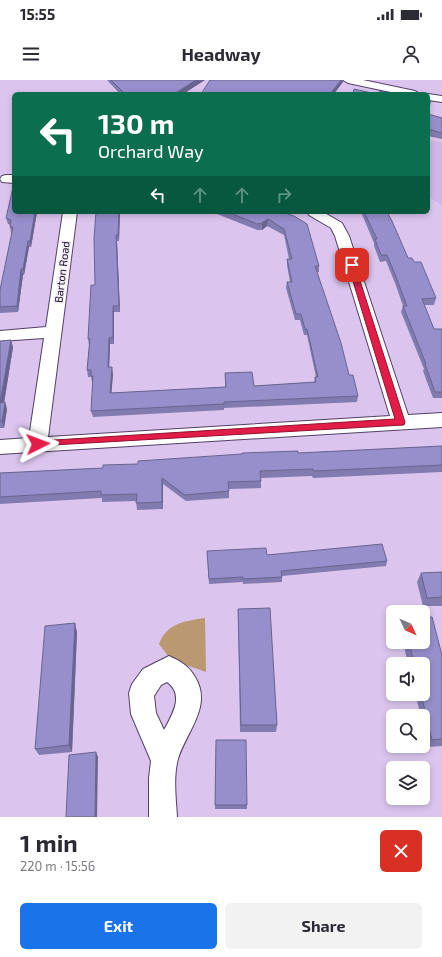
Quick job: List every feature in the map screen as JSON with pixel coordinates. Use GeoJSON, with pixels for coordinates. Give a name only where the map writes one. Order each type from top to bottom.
{"type":"FeatureCollection","features":[{"type":"Feature","properties":{"kind":"street"},"geometry":{"type":"LineString","coordinates":[[348,80],[405,92]]}},
{"type":"Feature","properties":{"kind":"street"},"geometry":{"type":"LineString","coordinates":[[430,97],[442,99]]}},
{"type":"Feature","properties":{"kind":"street","name":"Barton Road"},"geometry":{"type":"LineString","coordinates":[[38,444],[70,214]]}},
{"type":"Feature","properties":{"kind":"street"},"geometry":{"type":"LineString","coordinates":[[317,214],[337,226],[342,236],[401,422]]}},
{"type":"Feature","properties":{"kind":"street"},"geometry":{"type":"LineString","coordinates":[[0,336],[54,332]]}},
{"type":"Feature","properties":{"kind":"street"},"geometry":{"type":"LineString","coordinates":[[0,446],[442,420]]}},
{"type":"Feature","properties":{"kind":"street"},"geometry":{"type":"LineString","coordinates":[[163,817],[164,760]]}},
{"type":"Feature","properties":{"kind":"shaded area"},"geometry":{"type":"Polygon","coordinates":[[[430,140],[442,142],[442,205],[430,198],[430,140]]]}},
{"type":"Feature","properties":{"kind":"shaded area"},"geometry":{"type":"Polygon","coordinates":[[[205,618],[206,672],[171,660],[159,644],[162,637],[172,627],[178,624],[190,620],[205,618]]]}},
{"type":"Feature","properties":{"kind":"building"},"geometry":{"type":"Polygon","coordinates":[[[111,80],[196,80],[177,92],[123,92],[111,80]]]}},
{"type":"Feature","properties":{"kind":"building"},"geometry":{"type":"Polygon","coordinates":[[[210,80],[341,80],[332,92],[202,92],[210,80]]]}},
{"type":"Feature","properties":{"kind":"building"},"geometry":{"type":"Polygon","coordinates":[[[354,89],[367,92],[353,92],[354,89]]]}},
{"type":"Feature","properties":{"kind":"building"},"geometry":{"type":"Polygon","coordinates":[[[430,115],[442,118],[442,133],[430,130],[430,115]]]}},
{"type":"Feature","properties":{"kind":"building"},"geometry":{"type":"Polygon","coordinates":[[[12,192],[12,214],[35,214],[30,241],[28,241],[23,269],[21,269],[17,306],[0,307],[0,290],[13,227],[10,227],[11,220],[6,218],[12,192]]]}},
{"type":"Feature","properties":{"kind":"building"},"geometry":{"type":"Polygon","coordinates":[[[96,214],[119,214],[118,235],[116,235],[119,306],[113,306],[113,337],[109,338],[108,367],[112,367],[110,393],[226,387],[225,373],[252,372],[254,386],[316,382],[315,377],[318,377],[307,329],[305,329],[301,314],[296,314],[287,282],[292,282],[287,259],[292,259],[284,229],[268,219],[257,224],[233,214],[288,214],[307,224],[319,266],[315,266],[341,343],[349,375],[353,375],[358,396],[224,402],[224,404],[91,411],[93,376],[91,376],[91,370],[87,370],[90,339],[88,339],[91,285],[95,285],[94,238],[96,214]]]}},
{"type":"Feature","properties":{"kind":"building"},"geometry":{"type":"Polygon","coordinates":[[[365,214],[388,214],[408,258],[412,258],[414,262],[421,262],[436,298],[422,299],[434,329],[442,329],[442,392],[435,392],[426,364],[403,306],[407,306],[387,255],[381,255],[375,239],[377,239],[365,214]]]}},
{"type":"Feature","properties":{"kind":"building"},"geometry":{"type":"Polygon","coordinates":[[[11,340],[0,403],[0,341],[11,340]]]}},
{"type":"Feature","properties":{"kind":"building"},"geometry":{"type":"Polygon","coordinates":[[[5,402],[2,421],[0,421],[0,403],[5,402]]]}},
{"type":"Feature","properties":{"kind":"building"},"geometry":{"type":"Polygon","coordinates":[[[442,446],[442,465],[314,471],[313,469],[260,471],[261,481],[228,482],[229,491],[185,495],[162,478],[162,502],[136,503],[137,494],[101,495],[101,491],[0,497],[0,473],[103,468],[103,465],[138,464],[138,461],[242,453],[298,451],[298,453],[442,446]]]}},
{"type":"Feature","properties":{"kind":"building"},"geometry":{"type":"Polygon","coordinates":[[[382,544],[387,561],[281,571],[282,577],[209,579],[207,551],[266,548],[267,555],[382,544]]]}},
{"type":"Feature","properties":{"kind":"building"},"geometry":{"type":"Polygon","coordinates":[[[442,572],[442,597],[427,598],[421,573],[442,572]]]}},
{"type":"Feature","properties":{"kind":"building"},"geometry":{"type":"Polygon","coordinates":[[[270,608],[277,725],[241,725],[238,609],[270,608]]]}},
{"type":"Feature","properties":{"kind":"building"},"geometry":{"type":"Polygon","coordinates":[[[430,617],[432,617],[442,655],[442,739],[432,740],[430,732],[430,709],[425,709],[423,701],[430,701],[430,657],[412,657],[411,649],[430,649],[430,617]]]}},
{"type":"Feature","properties":{"kind":"building"},"geometry":{"type":"Polygon","coordinates":[[[75,623],[69,745],[35,749],[45,626],[75,623]]]}},
{"type":"Feature","properties":{"kind":"building"},"geometry":{"type":"Polygon","coordinates":[[[216,740],[246,740],[247,805],[215,805],[216,740]]]}},
{"type":"Feature","properties":{"kind":"building"},"geometry":{"type":"Polygon","coordinates":[[[96,752],[95,817],[66,817],[69,755],[96,752]]]}},
{"type":"Feature","properties":{"kind":"route"},"geometry":{"type":"LineString","coordinates":[[38,444],[401,422],[352,265]]}}]}
